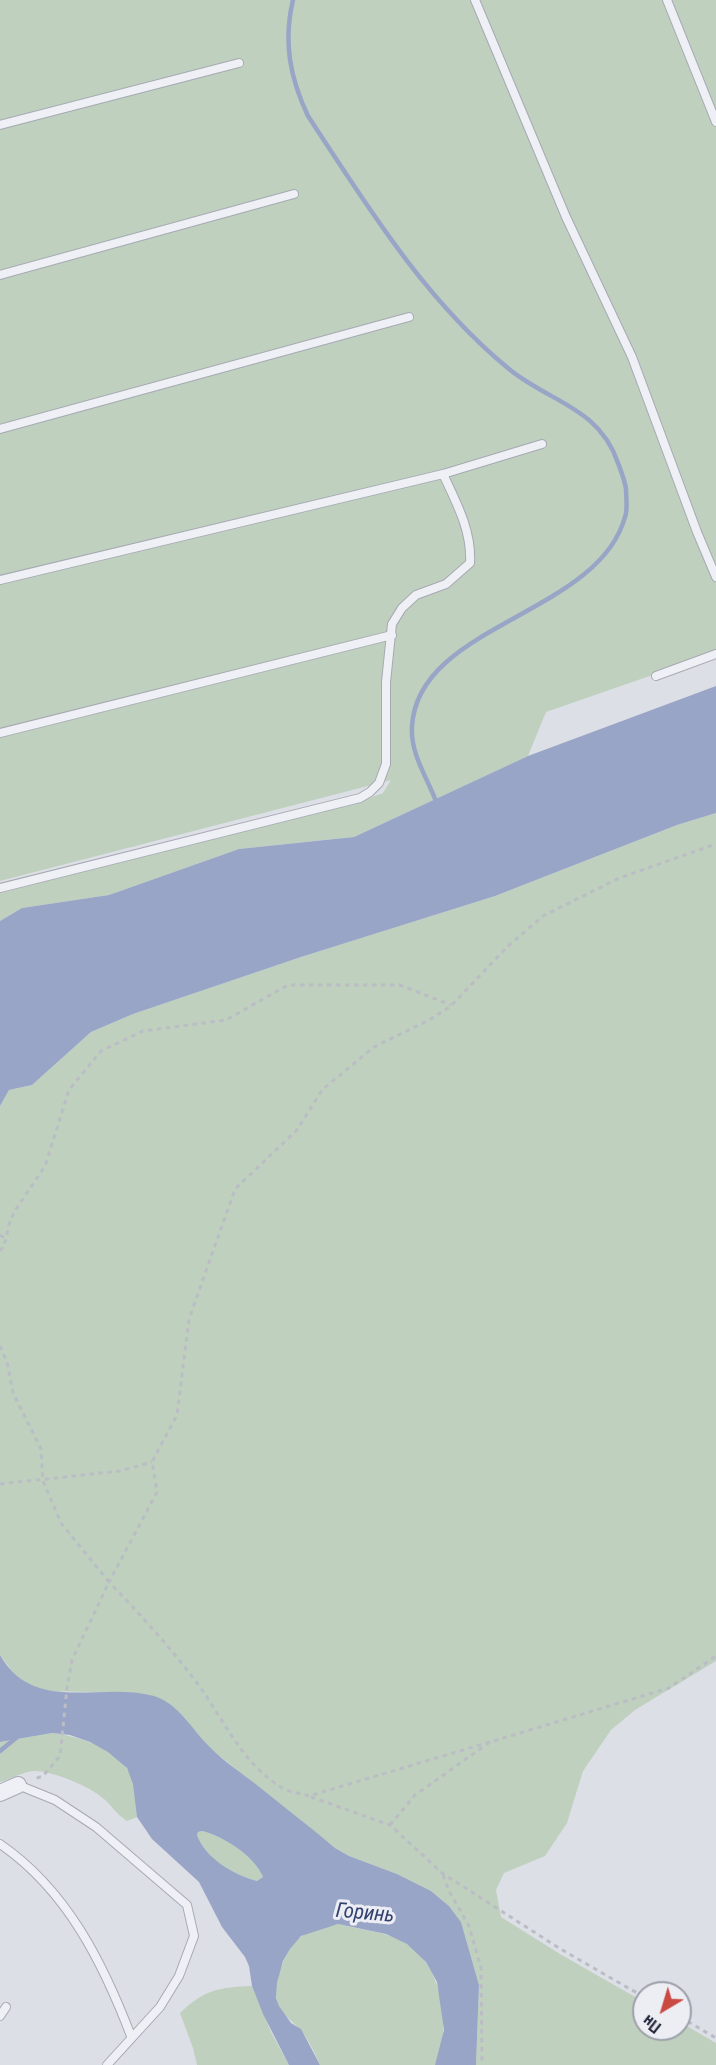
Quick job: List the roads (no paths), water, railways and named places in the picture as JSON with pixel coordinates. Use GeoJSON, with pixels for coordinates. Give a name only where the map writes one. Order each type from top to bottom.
{"type":"FeatureCollection","features":[{"type":"Feature","properties":{"kind":"street"},"geometry":{"type":"LineString","coordinates":[[0,1793],[18,1785]]}},
{"type":"Feature","properties":{"kind":"lane"},"geometry":{"type":"LineString","coordinates":[[475,0],[566,217],[632,357],[716,577]]}},
{"type":"Feature","properties":{"kind":"lane"},"geometry":{"type":"LineString","coordinates":[[668,0],[716,122]]}},
{"type":"Feature","properties":{"kind":"lane"},"geometry":{"type":"LineString","coordinates":[[0,125],[239,63]]}},
{"type":"Feature","properties":{"kind":"lane"},"geometry":{"type":"LineString","coordinates":[[0,276],[294,194]]}},
{"type":"Feature","properties":{"kind":"lane"},"geometry":{"type":"LineString","coordinates":[[0,429],[409,316]]}},
{"type":"Feature","properties":{"kind":"lane"},"geometry":{"type":"LineString","coordinates":[[0,579],[443,474],[542,444]]}},
{"type":"Feature","properties":{"kind":"lane"},"geometry":{"type":"LineString","coordinates":[[0,888],[360,798],[370,792],[382,778],[386,764],[386,682],[392,624],[402,608],[416,595],[446,584],[470,563],[471,549],[465,525],[443,474]]}},
{"type":"Feature","properties":{"kind":"lane"},"geometry":{"type":"LineString","coordinates":[[0,733],[392,635]]}},
{"type":"Feature","properties":{"kind":"lane"},"geometry":{"type":"LineString","coordinates":[[656,676],[716,654]]}},
{"type":"Feature","properties":{"kind":"lane"},"geometry":{"type":"LineString","coordinates":[[18,1785],[55,1800],[96,1827],[187,1905],[194,1936],[179,1976],[160,2007],[131,2036],[107,2065]]}},
{"type":"Feature","properties":{"kind":"lane"},"geometry":{"type":"LineString","coordinates":[[0,1844],[34,1872],[70,1914],[94,1954],[131,2036]]}},
{"type":"Feature","properties":{"kind":"lane"},"geometry":{"type":"LineString","coordinates":[[0,2016],[6,2007]]}},
{"type":"Feature","properties":{"kind":"water"},"geometry":{"type":"Polygon","coordinates":[[[716,686],[716,813],[677,825],[495,896],[301,957],[133,1014],[91,1032],[32,1085],[9,1090],[0,1106],[0,921],[22,908],[109,895],[239,849],[354,837],[528,756],[716,686]]]}},
{"type":"Feature","properties":{"kind":"water","name":"Горинь"},"geometry":{"type":"Polygon","coordinates":[[[0,1655],[14,1673],[31,1685],[49,1690],[133,1692],[162,1699],[182,1715],[221,1758],[335,1848],[431,1891],[449,1906],[461,1922],[479,1985],[476,2065],[435,2065],[444,2030],[437,1982],[426,1962],[407,1944],[386,1934],[338,1924],[301,1936],[283,1961],[277,1983],[276,1998],[291,2023],[301,2029],[320,2065],[289,2065],[263,2014],[252,1986],[245,1957],[222,1927],[199,1882],[152,1839],[137,1817],[133,1784],[127,1768],[108,1752],[70,1735],[52,1733],[0,1742],[0,1655]],[[202,1831],[197,1835],[213,1858],[230,1870],[248,1878],[257,1881],[263,1877],[246,1855],[228,1842],[202,1831]]]}},
{"type":"Feature","properties":{"kind":"waterway"},"geometry":{"type":"LineString","coordinates":[[293,0],[289,45],[297,88],[308,116],[352,184],[424,282],[479,342],[524,380],[571,407],[599,429],[610,444],[625,486],[626,514],[608,550],[581,577],[475,641],[444,664],[422,692],[412,726],[412,737],[417,757],[437,804]]}},
{"type":"Feature","properties":{"kind":"waterway"},"geometry":{"type":"LineString","coordinates":[[0,1751],[16,1738]]}}]}
